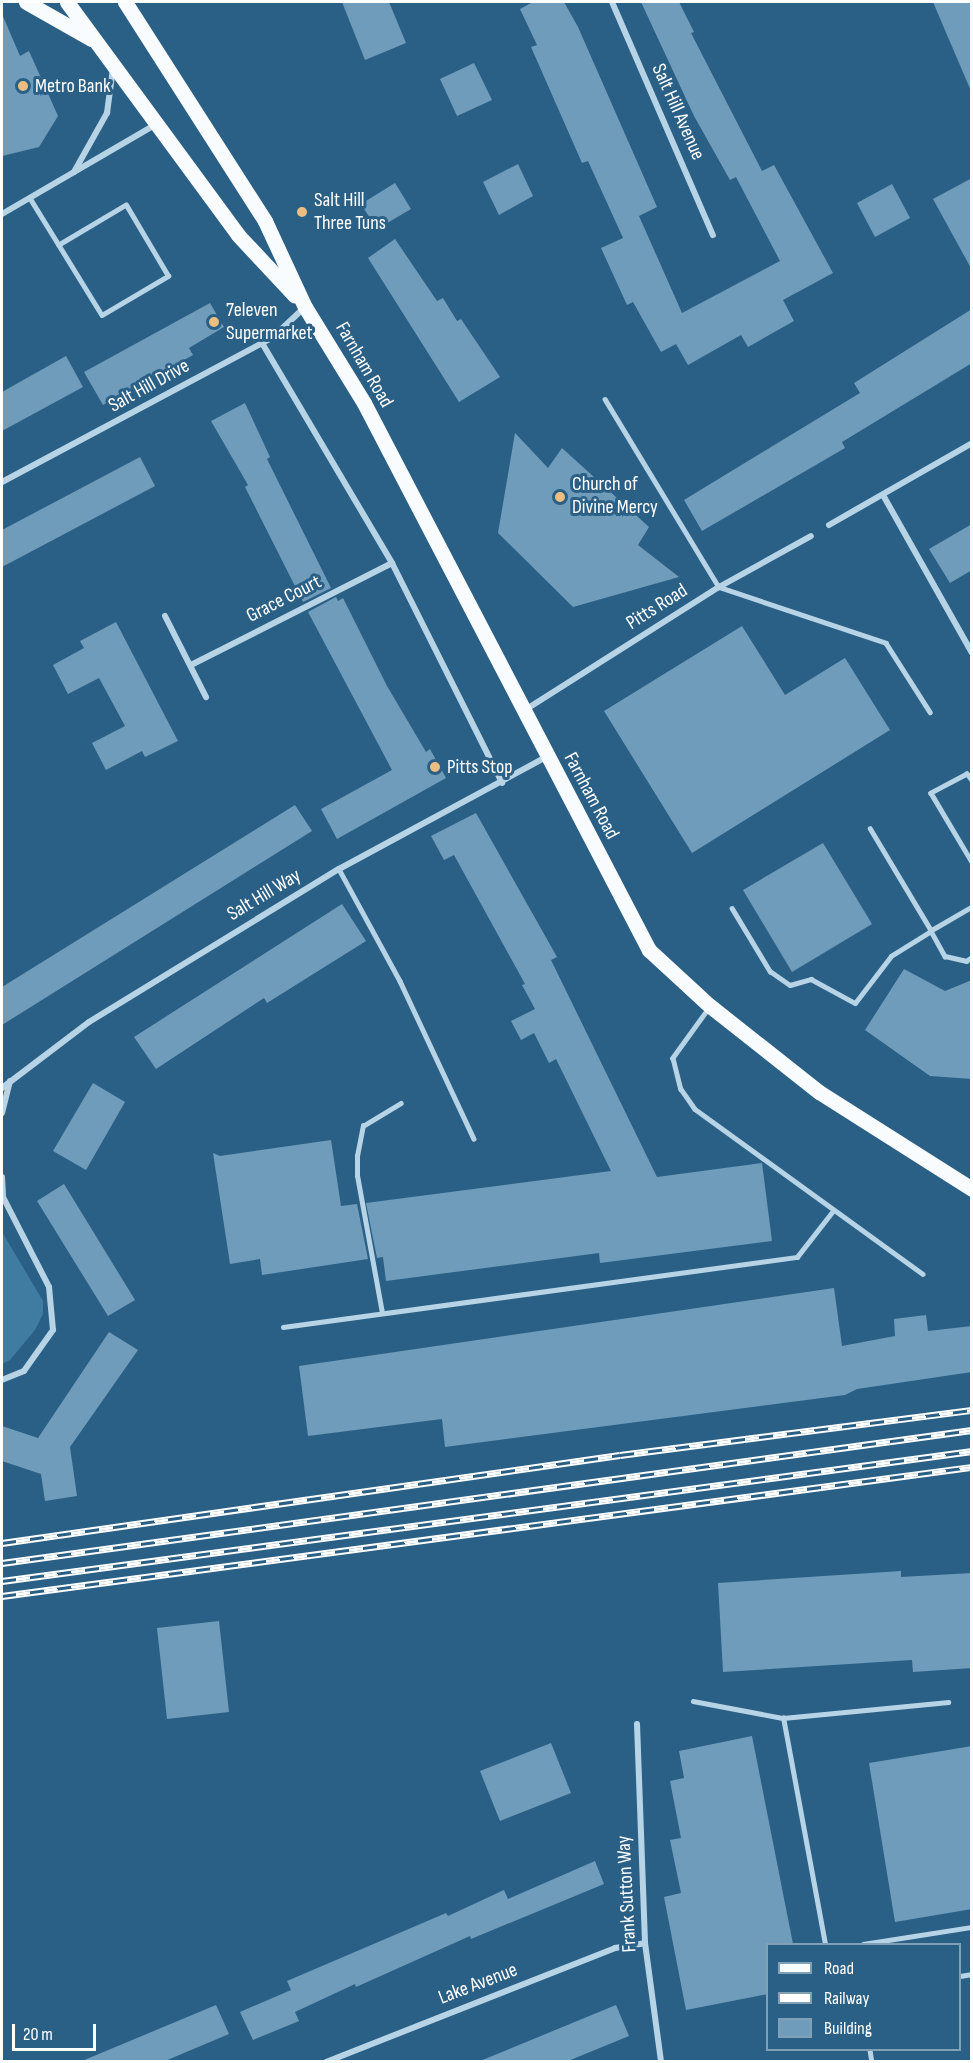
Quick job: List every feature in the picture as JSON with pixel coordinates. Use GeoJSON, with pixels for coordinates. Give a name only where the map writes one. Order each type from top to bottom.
{"type":"FeatureCollection","features":[{"type":"Feature","properties":{"kind":"main road"},"geometry":{"type":"LineString","coordinates":[[26,2],[93,41]]}},
{"type":"Feature","properties":{"kind":"main road","name":"Farnham Road"},"geometry":{"type":"LineString","coordinates":[[67,2],[93,41],[238,235],[306,307]]}},
{"type":"Feature","properties":{"kind":"main road","name":"Farnham Road"},"geometry":{"type":"LineString","coordinates":[[124,2],[264,221],[306,307],[364,403],[524,710],[546,757],[649,950],[710,1006],[819,1092],[972,1190]]}},
{"type":"Feature","properties":{"kind":"street","name":"Salt Hill Avenue"},"geometry":{"type":"LineString","coordinates":[[612,2],[713,235]]}},
{"type":"Feature","properties":{"kind":"street"},"geometry":{"type":"LineString","coordinates":[[72,175],[106,113],[113,67]]}},
{"type":"Feature","properties":{"kind":"street"},"geometry":{"type":"LineString","coordinates":[[2,214],[155,125]]}},
{"type":"Feature","properties":{"kind":"street","name":"Salt Hill Drive"},"geometry":{"type":"LineString","coordinates":[[2,482],[262,343],[306,307]]}},
{"type":"Feature","properties":{"kind":"street"},"geometry":{"type":"LineString","coordinates":[[262,343],[392,563],[502,783]]}},
{"type":"Feature","properties":{"kind":"street"},"geometry":{"type":"LineString","coordinates":[[829,525],[972,443]]}},
{"type":"Feature","properties":{"kind":"street"},"geometry":{"type":"LineString","coordinates":[[883,495],[969,641],[972,653]]}},
{"type":"Feature","properties":{"kind":"street","name":"Pitts Road"},"geometry":{"type":"LineString","coordinates":[[524,710],[719,587],[811,536]]}},
{"type":"Feature","properties":{"kind":"street","name":"Grace Court"},"geometry":{"type":"LineString","coordinates":[[191,665],[392,563]]}},
{"type":"Feature","properties":{"kind":"street"},"geometry":{"type":"LineString","coordinates":[[165,616],[206,697]]}},
{"type":"Feature","properties":{"kind":"street","name":"Salt Hill Way"},"geometry":{"type":"LineString","coordinates":[[2,1088],[89,1022],[339,869],[502,783],[546,757]]}},
{"type":"Feature","properties":{"kind":"street"},"geometry":{"type":"LineString","coordinates":[[2,1113],[10,1081]]}},
{"type":"Feature","properties":{"kind":"street"},"geometry":{"type":"LineString","coordinates":[[2,1178],[3,1197],[49,1287],[53,1330],[24,1371],[2,1380]]}},
{"type":"Feature","properties":{"kind":"street","name":"Frank Sutton Way"},"geometry":{"type":"LineString","coordinates":[[637,1724],[645,1943],[661,2061]]}},
{"type":"Feature","properties":{"kind":"street","name":"Lake Avenue"},"geometry":{"type":"LineString","coordinates":[[326,2061],[615,1948],[645,1943]]}},
{"type":"Feature","properties":{"kind":"lane"},"geometry":{"type":"LineString","coordinates":[[30,198],[102,315],[168,276],[126,206],[59,245]]}},
{"type":"Feature","properties":{"kind":"lane"},"geometry":{"type":"LineString","coordinates":[[605,399],[719,587],[886,643],[930,712]]}},
{"type":"Feature","properties":{"kind":"lane"},"geometry":{"type":"LineString","coordinates":[[972,781],[967,774],[931,793],[972,862]]}},
{"type":"Feature","properties":{"kind":"lane"},"geometry":{"type":"LineString","coordinates":[[870,829],[945,956],[966,960],[972,957]]}},
{"type":"Feature","properties":{"kind":"lane"},"geometry":{"type":"LineString","coordinates":[[339,869],[400,981],[474,1139]]}},
{"type":"Feature","properties":{"kind":"lane"},"geometry":{"type":"LineString","coordinates":[[732,909],[770,971],[790,985],[811,979],[855,1003],[891,956],[972,907]]}},
{"type":"Feature","properties":{"kind":"lane"},"geometry":{"type":"LineString","coordinates":[[710,1006],[674,1058],[681,1089],[695,1109],[923,1274]]}},
{"type":"Feature","properties":{"kind":"lane"},"geometry":{"type":"LineString","coordinates":[[382,1313],[357,1176],[357,1156],[363,1126],[401,1103]]}},
{"type":"Feature","properties":{"kind":"lane"},"geometry":{"type":"LineString","coordinates":[[283,1327],[797,1257],[833,1211]]}},
{"type":"Feature","properties":{"kind":"lane"},"geometry":{"type":"LineString","coordinates":[[693,1701],[783,1718],[948,1702]]}},
{"type":"Feature","properties":{"kind":"lane"},"geometry":{"type":"LineString","coordinates":[[783,1718],[825,1943]]}},
{"type":"Feature","properties":{"kind":"lane"},"geometry":{"type":"LineString","coordinates":[[869,1943],[972,1927]]}},
{"type":"Feature","properties":{"kind":"shaded area"},"geometry":{"type":"Polygon","coordinates":[[[2,1232],[43,1301],[43,1314],[35,1330],[10,1360],[2,1364],[2,1232]]]}},
{"type":"Feature","properties":{"kind":"building"},"geometry":{"type":"Polygon","coordinates":[[[342,2],[389,2],[406,43],[365,60],[342,2]]]}},
{"type":"Feature","properties":{"kind":"building"},"geometry":{"type":"Polygon","coordinates":[[[533,2],[564,2],[578,27],[657,207],[639,216],[682,313],[780,261],[736,177],[730,180],[694,116],[641,2],[679,2],[694,32],[691,33],[762,171],[774,165],[833,273],[783,300],[794,321],[748,347],[741,335],[688,365],[676,344],[661,352],[633,302],[627,305],[601,248],[623,238],[588,161],[582,163],[531,47],[537,45],[520,9],[533,2]]]}},
{"type":"Feature","properties":{"kind":"building"},"geometry":{"type":"Polygon","coordinates":[[[933,2],[972,2],[972,91],[971,91],[933,2]]]}},
{"type":"Feature","properties":{"kind":"building","name":"Metro Bank"},"geometry":{"type":"Polygon","coordinates":[[[2,14],[20,56],[29,51],[58,116],[39,147],[2,156],[2,14]]]}},
{"type":"Feature","properties":{"kind":"building"},"geometry":{"type":"Polygon","coordinates":[[[474,63],[492,100],[457,116],[440,79],[474,63]]]}},
{"type":"Feature","properties":{"kind":"building"},"geometry":{"type":"Polygon","coordinates":[[[518,164],[533,196],[499,215],[483,182],[518,164]]]}},
{"type":"Feature","properties":{"kind":"building"},"geometry":{"type":"Polygon","coordinates":[[[972,178],[972,270],[933,199],[972,178]]]}},
{"type":"Feature","properties":{"kind":"building"},"geometry":{"type":"Polygon","coordinates":[[[395,183],[411,209],[377,229],[361,204],[395,183]]]}},
{"type":"Feature","properties":{"kind":"building"},"geometry":{"type":"Polygon","coordinates":[[[892,184],[910,218],[875,237],[857,203],[892,184]]]}},
{"type":"Feature","properties":{"kind":"building"},"geometry":{"type":"Polygon","coordinates":[[[395,239],[437,301],[443,298],[457,321],[461,319],[500,377],[459,402],[368,258],[395,239]]]}},
{"type":"Feature","properties":{"kind":"building"},"geometry":{"type":"Polygon","coordinates":[[[210,303],[224,327],[189,348],[193,355],[103,405],[84,372],[210,303]]]}},
{"type":"Feature","properties":{"kind":"building"},"geometry":{"type":"Polygon","coordinates":[[[972,309],[972,363],[842,442],[845,448],[702,531],[684,500],[860,393],[854,383],[972,309]]]}},
{"type":"Feature","properties":{"kind":"building"},"geometry":{"type":"Polygon","coordinates":[[[66,356],[83,387],[2,431],[2,392],[66,356]]]}},
{"type":"Feature","properties":{"kind":"building"},"geometry":{"type":"Polygon","coordinates":[[[245,403],[270,457],[267,459],[331,588],[303,602],[245,487],[248,485],[211,421],[245,403]]]}},
{"type":"Feature","properties":{"kind":"building","name":"Church of Divine Mercy"},"geometry":{"type":"Polygon","coordinates":[[[515,433],[548,468],[562,448],[649,527],[638,545],[679,577],[573,607],[498,533],[515,433]]]}},
{"type":"Feature","properties":{"kind":"building"},"geometry":{"type":"Polygon","coordinates":[[[140,457],[155,486],[2,567],[2,530],[140,457]]]}},
{"type":"Feature","properties":{"kind":"building"},"geometry":{"type":"Polygon","coordinates":[[[972,524],[972,570],[950,583],[929,549],[972,524]]]}},
{"type":"Feature","properties":{"kind":"building"},"geometry":{"type":"Polygon","coordinates":[[[336,597],[338,601],[343,598],[387,686],[426,752],[430,749],[446,778],[337,839],[321,809],[392,770],[308,612],[336,597]]]}},
{"type":"Feature","properties":{"kind":"building"},"geometry":{"type":"Polygon","coordinates":[[[116,622],[178,741],[145,757],[142,751],[106,770],[92,743],[125,726],[99,678],[68,694],[53,665],[84,648],[80,641],[116,622]]]}},
{"type":"Feature","properties":{"kind":"building"},"geometry":{"type":"Polygon","coordinates":[[[742,626],[785,695],[845,658],[890,730],[692,853],[604,711],[742,626]]]}},
{"type":"Feature","properties":{"kind":"building"},"geometry":{"type":"Polygon","coordinates":[[[295,805],[312,831],[2,1025],[2,987],[295,805]]]}},
{"type":"Feature","properties":{"kind":"building"},"geometry":{"type":"Polygon","coordinates":[[[476,813],[557,957],[551,960],[657,1177],[762,1163],[772,1241],[600,1263],[599,1253],[386,1281],[383,1257],[377,1258],[366,1203],[611,1171],[556,1059],[549,1063],[534,1033],[521,1040],[511,1021],[535,1009],[522,985],[525,984],[454,855],[444,860],[431,836],[476,813]]]}},
{"type":"Feature","properties":{"kind":"building"},"geometry":{"type":"Polygon","coordinates":[[[823,843],[872,924],[792,972],[743,890],[823,843]]]}},
{"type":"Feature","properties":{"kind":"building"},"geometry":{"type":"Polygon","coordinates":[[[342,904],[366,941],[267,1003],[264,998],[156,1069],[134,1037],[342,904]]]}},
{"type":"Feature","properties":{"kind":"building"},"geometry":{"type":"Polygon","coordinates":[[[904,969],[945,991],[972,980],[972,1079],[930,1076],[865,1030],[904,969]]]}},
{"type":"Feature","properties":{"kind":"building"},"geometry":{"type":"Polygon","coordinates":[[[93,1083],[125,1102],[86,1170],[53,1151],[93,1083]]]}},
{"type":"Feature","properties":{"kind":"building"},"geometry":{"type":"Polygon","coordinates":[[[331,1140],[341,1206],[357,1204],[368,1259],[262,1275],[260,1259],[230,1264],[213,1153],[220,1156],[331,1140]]]}},
{"type":"Feature","properties":{"kind":"building"},"geometry":{"type":"Polygon","coordinates":[[[64,1184],[135,1300],[108,1316],[37,1201],[64,1184]]]}},
{"type":"Feature","properties":{"kind":"building"},"geometry":{"type":"Polygon","coordinates":[[[834,1288],[842,1346],[895,1336],[894,1319],[926,1315],[928,1331],[972,1326],[972,1372],[857,1389],[845,1395],[445,1447],[442,1419],[308,1436],[299,1366],[834,1288]]]}},
{"type":"Feature","properties":{"kind":"building"},"geometry":{"type":"Polygon","coordinates":[[[109,1332],[138,1350],[70,1447],[77,1496],[45,1501],[41,1474],[2,1461],[2,1426],[38,1438],[109,1332]]]}},
{"type":"Feature","properties":{"kind":"building"},"geometry":{"type":"Polygon","coordinates":[[[901,1571],[901,1577],[972,1573],[972,1668],[913,1672],[912,1660],[723,1672],[718,1583],[901,1571]]]}},
{"type":"Feature","properties":{"kind":"building"},"geometry":{"type":"Polygon","coordinates":[[[219,1621],[229,1712],[167,1719],[157,1628],[219,1621]]]}},
{"type":"Feature","properties":{"kind":"building"},"geometry":{"type":"Polygon","coordinates":[[[752,1736],[793,1943],[766,1943],[766,1994],[686,2010],[664,1897],[681,1893],[670,1840],[681,1838],[670,1781],[684,1778],[679,1751],[752,1736]]]}},
{"type":"Feature","properties":{"kind":"building"},"geometry":{"type":"Polygon","coordinates":[[[551,1743],[571,1793],[500,1821],[480,1771],[551,1743]]]}},
{"type":"Feature","properties":{"kind":"building"},"geometry":{"type":"Polygon","coordinates":[[[972,1746],[972,1909],[895,1922],[869,1763],[972,1746]]]}},
{"type":"Feature","properties":{"kind":"building"},"geometry":{"type":"Polygon","coordinates":[[[595,1861],[604,1884],[471,1939],[470,1936],[356,1987],[355,1984],[295,2012],[299,2021],[253,2040],[240,2012],[291,1990],[287,1981],[446,1913],[448,1916],[504,1890],[508,1899],[595,1861]]]}},
{"type":"Feature","properties":{"kind":"building"},"geometry":{"type":"Polygon","coordinates":[[[216,2005],[229,2034],[165,2061],[82,2061],[216,2005]]]}},
{"type":"Feature","properties":{"kind":"building"},"geometry":{"type":"Polygon","coordinates":[[[616,2005],[629,2036],[568,2061],[480,2061],[616,2005]]]}},
{"type":"Feature","properties":{"kind":"railway"},"geometry":{"type":"LineString","coordinates":[[2,1543],[620,1455],[972,1410]]}},
{"type":"Feature","properties":{"kind":"railway"},"geometry":{"type":"LineString","coordinates":[[2,1563],[972,1430]]}},
{"type":"Feature","properties":{"kind":"railway"},"geometry":{"type":"LineString","coordinates":[[2,1581],[972,1451]]}},
{"type":"Feature","properties":{"kind":"railway"},"geometry":{"type":"LineString","coordinates":[[2,1596],[972,1467]]}},
{"type":"Feature","properties":{"kind":"place","name":"Metro Bank"},"geometry":{"type":"Point","coordinates":[23,86]}},
{"type":"Feature","properties":{"kind":"place","name":"Salt Hill Three Tuns"},"geometry":{"type":"Point","coordinates":[302,212]}},
{"type":"Feature","properties":{"kind":"place","name":"7eleven Supermarket"},"geometry":{"type":"Point","coordinates":[214,322]}},
{"type":"Feature","properties":{"kind":"place","name":"Church of Divine Mercy"},"geometry":{"type":"Point","coordinates":[560,497]}},
{"type":"Feature","properties":{"kind":"place","name":"Pitts Stop"},"geometry":{"type":"Point","coordinates":[435,767]}}]}
